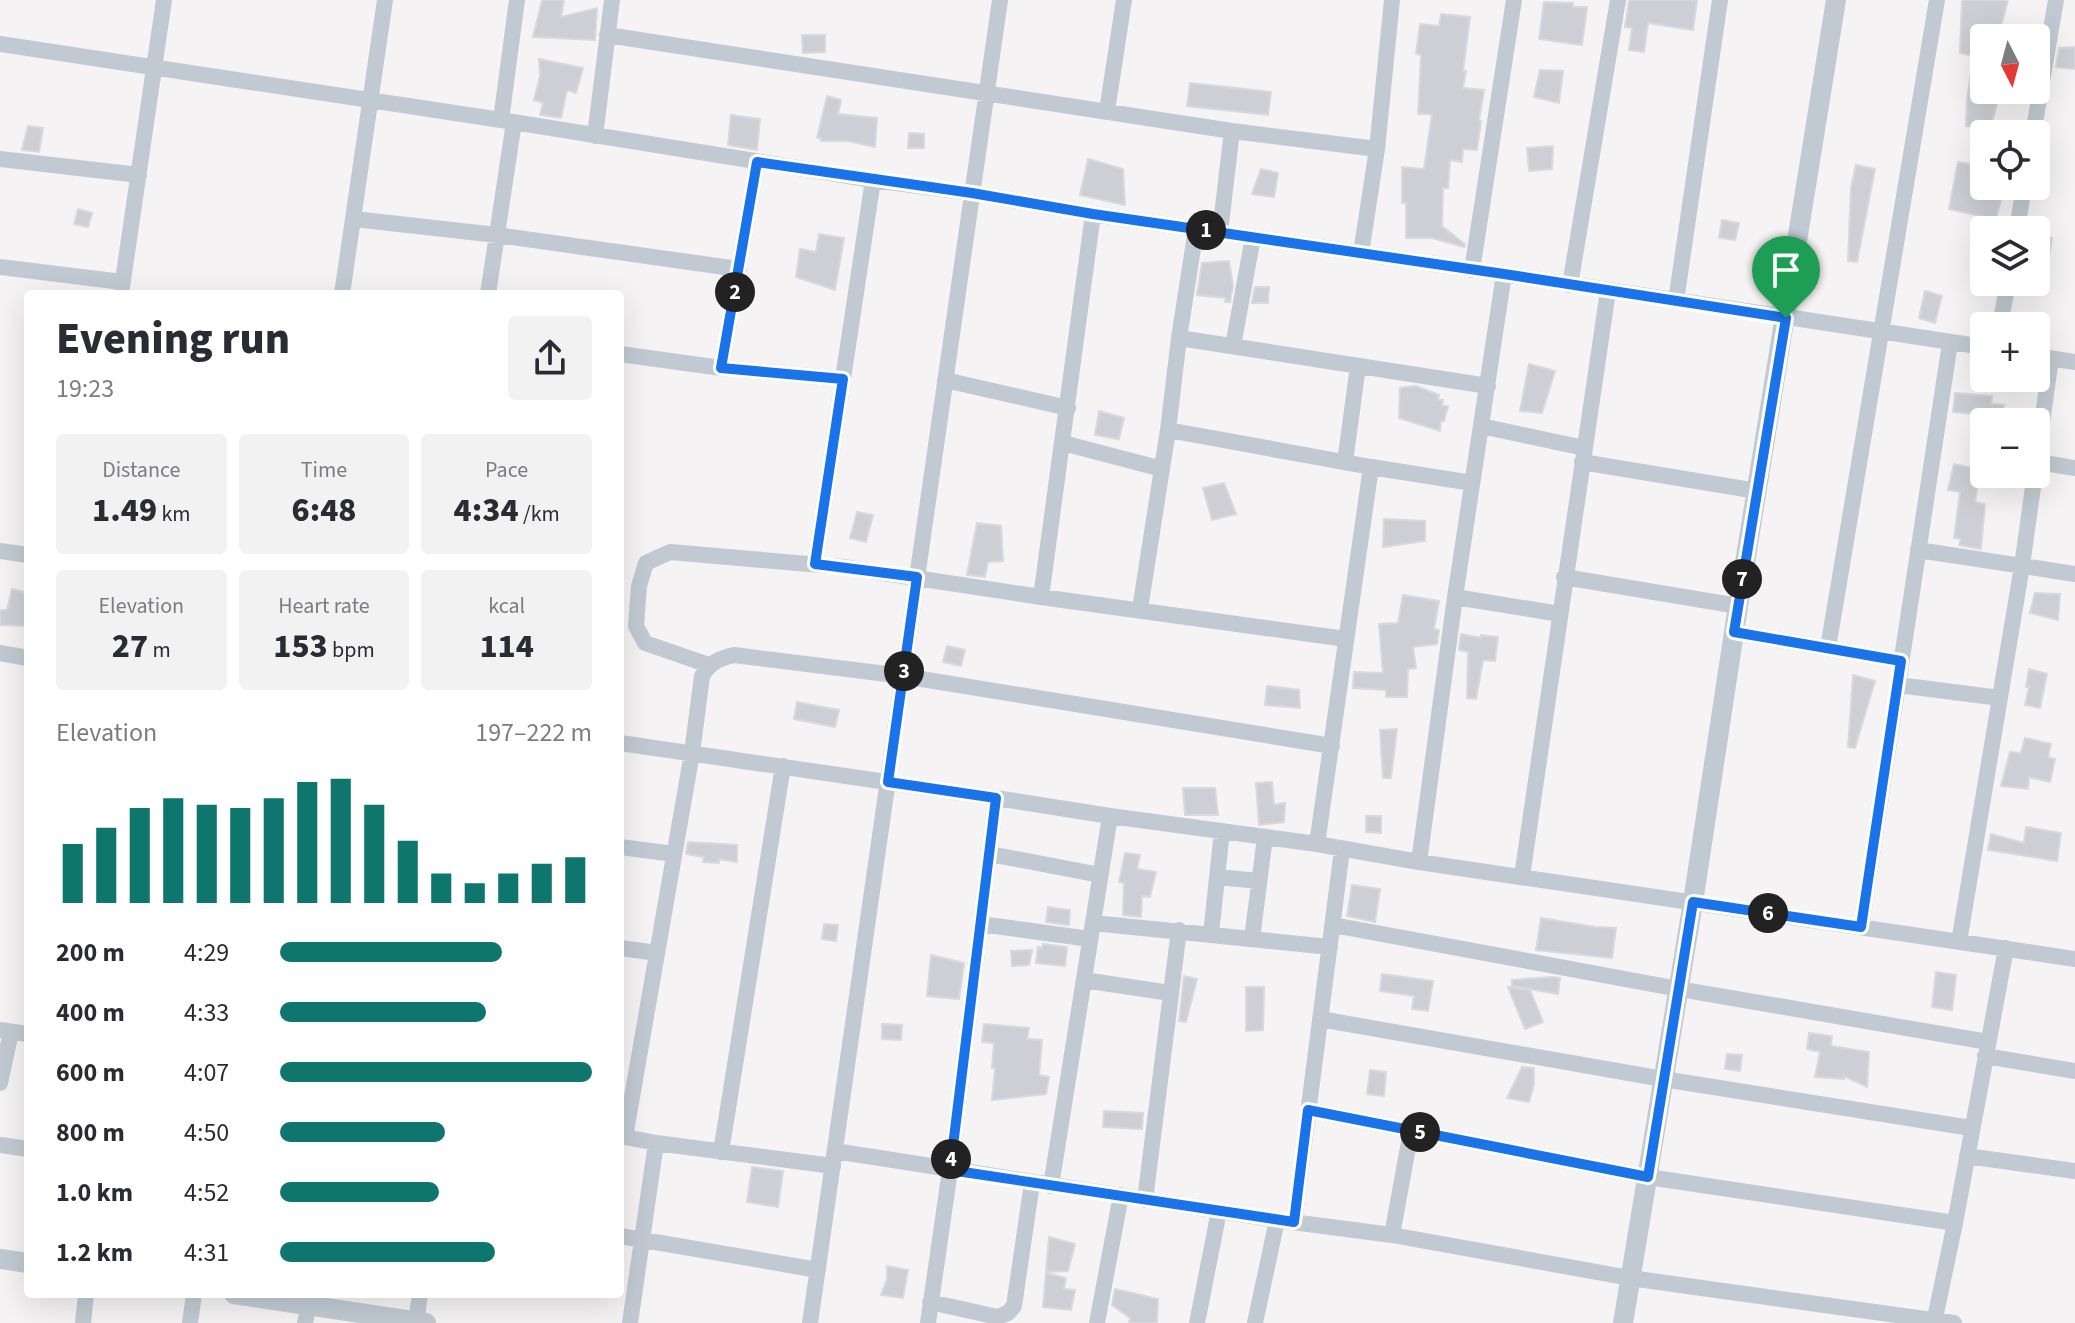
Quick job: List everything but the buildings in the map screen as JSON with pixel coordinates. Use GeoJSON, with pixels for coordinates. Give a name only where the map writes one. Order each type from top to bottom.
{"type":"FeatureCollection","features":[{"type":"Feature","properties":{"kind":"street"},"geometry":{"type":"LineString","coordinates":[[0,267],[122,288],[164,0]]}},
{"type":"Feature","properties":{"kind":"street"},"geometry":{"type":"LineString","coordinates":[[343,290],[385,0]]}},
{"type":"Feature","properties":{"kind":"street"},"geometry":{"type":"LineString","coordinates":[[489,290],[497,235],[517,0]]}},
{"type":"Feature","properties":{"kind":"street"},"geometry":{"type":"LineString","coordinates":[[595,136],[612,0]]}},
{"type":"Feature","properties":{"kind":"street"},"geometry":{"type":"LineString","coordinates":[[810,1323],[1000,0]]}},
{"type":"Feature","properties":{"kind":"street"},"geometry":{"type":"LineString","coordinates":[[1107,111],[1124,0]]}},
{"type":"Feature","properties":{"kind":"street"},"geometry":{"type":"LineString","coordinates":[[1361,253],[1377,149],[1392,0]]}},
{"type":"Feature","properties":{"kind":"street"},"geometry":{"type":"LineString","coordinates":[[1472,270],[1514,0]]}},
{"type":"Feature","properties":{"kind":"street"},"geometry":{"type":"LineString","coordinates":[[1570,285],[1618,0]]}},
{"type":"Feature","properties":{"kind":"street"},"geometry":{"type":"LineString","coordinates":[[1676,301],[1720,0]]}},
{"type":"Feature","properties":{"kind":"street"},"geometry":{"type":"LineString","coordinates":[[1623,1323],[1836,0]]}},
{"type":"Feature","properties":{"kind":"street"},"geometry":{"type":"LineString","coordinates":[[1828,648],[1937,0]]}},
{"type":"Feature","properties":{"kind":"street"},"geometry":{"type":"LineString","coordinates":[[2035,120],[2056,0]]}},
{"type":"Feature","properties":{"kind":"street"},"geometry":{"type":"LineString","coordinates":[[607,35],[1232,131],[1377,149]]}},
{"type":"Feature","properties":{"kind":"street"},"geometry":{"type":"LineString","coordinates":[[0,44],[1093,214],[1970,345]]}},
{"type":"Feature","properties":{"kind":"street"},"geometry":{"type":"LineString","coordinates":[[1220,232],[1232,131]]}},
{"type":"Feature","properties":{"kind":"street"},"geometry":{"type":"LineString","coordinates":[[0,159],[139,175]]}},
{"type":"Feature","properties":{"kind":"street"},"geometry":{"type":"LineString","coordinates":[[721,368],[757,162]]}},
{"type":"Feature","properties":{"kind":"street"},"geometry":{"type":"LineString","coordinates":[[815,564],[873,180]]}},
{"type":"Feature","properties":{"kind":"street"},"geometry":{"type":"LineString","coordinates":[[1041,597],[1093,214]]}},
{"type":"Feature","properties":{"kind":"street"},"geometry":{"type":"LineString","coordinates":[[354,219],[497,235],[739,269]]}},
{"type":"Feature","properties":{"kind":"street"},"geometry":{"type":"LineString","coordinates":[[1140,609],[1196,229]]}},
{"type":"Feature","properties":{"kind":"street"},"geometry":{"type":"LineString","coordinates":[[1233,346],[1253,237]]}},
{"type":"Feature","properties":{"kind":"street"},"geometry":{"type":"LineString","coordinates":[[1419,862],[1504,274]]}},
{"type":"Feature","properties":{"kind":"street"},"geometry":{"type":"LineString","coordinates":[[1522,876],[1608,291]]}},
{"type":"Feature","properties":{"kind":"street"},"geometry":{"type":"LineString","coordinates":[[1179,338],[1488,386]]}},
{"type":"Feature","properties":{"kind":"street"},"geometry":{"type":"LineString","coordinates":[[1861,927],[1950,343]]}},
{"type":"Feature","properties":{"kind":"street"},"geometry":{"type":"LineString","coordinates":[[624,355],[721,368],[843,379]]}},
{"type":"Feature","properties":{"kind":"street"},"geometry":{"type":"LineString","coordinates":[[2050,358],[2075,362]]}},
{"type":"Feature","properties":{"kind":"street"},"geometry":{"type":"LineString","coordinates":[[1345,462],[1358,366]]}},
{"type":"Feature","properties":{"kind":"street"},"geometry":{"type":"LineString","coordinates":[[945,380],[1068,408]]}},
{"type":"Feature","properties":{"kind":"street"},"geometry":{"type":"LineString","coordinates":[[1481,426],[1583,455],[1757,491]]}},
{"type":"Feature","properties":{"kind":"street"},"geometry":{"type":"LineString","coordinates":[[1168,430],[1472,483]]}},
{"type":"Feature","properties":{"kind":"street"},"geometry":{"type":"LineString","coordinates":[[1063,443],[1162,469]]}},
{"type":"Feature","properties":{"kind":"street"},"geometry":{"type":"LineString","coordinates":[[2050,464],[2075,468]]}},
{"type":"Feature","properties":{"kind":"street"},"geometry":{"type":"LineString","coordinates":[[1317,844],[1371,467]]}},
{"type":"Feature","properties":{"kind":"street"},"geometry":{"type":"LineString","coordinates":[[1959,942],[2034,488]]}},
{"type":"Feature","properties":{"kind":"street"},"geometry":{"type":"LineString","coordinates":[[1918,550],[2075,574]]}},
{"type":"Feature","properties":{"kind":"street"},"geometry":{"type":"LineString","coordinates":[[0,551],[24,554]]}},
{"type":"Feature","properties":{"kind":"street"},"geometry":{"type":"LineString","coordinates":[[709,665],[645,643],[636,626],[639,586],[646,563],[670,552],[815,564],[1346,639]]}},
{"type":"Feature","properties":{"kind":"street"},"geometry":{"type":"LineString","coordinates":[[1564,577],[1738,606]]}},
{"type":"Feature","properties":{"kind":"street"},"geometry":{"type":"LineString","coordinates":[[1455,597],[1560,614]]}},
{"type":"Feature","properties":{"kind":"street"},"geometry":{"type":"LineString","coordinates":[[1734,632],[1901,661]]}},
{"type":"Feature","properties":{"kind":"street"},"geometry":{"type":"LineString","coordinates":[[0,653],[24,657]]}},
{"type":"Feature","properties":{"kind":"street"},"geometry":{"type":"LineString","coordinates":[[624,1132],[692,753],[702,676],[709,665],[718,659],[734,655],[903,676],[1332,746]]}},
{"type":"Feature","properties":{"kind":"street"},"geometry":{"type":"LineString","coordinates":[[1898,685],[2000,698]]}},
{"type":"Feature","properties":{"kind":"street"},"geometry":{"type":"LineString","coordinates":[[624,744],[1317,844],[1419,862],[2075,959]]}},
{"type":"Feature","properties":{"kind":"street"},"geometry":{"type":"LineString","coordinates":[[721,1152],[783,766]]}},
{"type":"Feature","properties":{"kind":"street"},"geometry":{"type":"LineString","coordinates":[[928,1323],[996,798]]}},
{"type":"Feature","properties":{"kind":"street"},"geometry":{"type":"LineString","coordinates":[[1051,1186],[1110,816]]}},
{"type":"Feature","properties":{"kind":"street"},"geometry":{"type":"LineString","coordinates":[[1211,934],[1222,831]]}},
{"type":"Feature","properties":{"kind":"street"},"geometry":{"type":"LineString","coordinates":[[1252,939],[1265,837]]}},
{"type":"Feature","properties":{"kind":"street"},"geometry":{"type":"LineString","coordinates":[[624,848],[674,854]]}},
{"type":"Feature","properties":{"kind":"street"},"geometry":{"type":"LineString","coordinates":[[1294,1222],[1342,850]]}},
{"type":"Feature","properties":{"kind":"street"},"geometry":{"type":"LineString","coordinates":[[990,854],[1100,875]]}},
{"type":"Feature","properties":{"kind":"street"},"geometry":{"type":"LineString","coordinates":[[1217,877],[1259,881]]}},
{"type":"Feature","properties":{"kind":"street"},"geometry":{"type":"LineString","coordinates":[[981,924],[1092,931],[1179,930],[1330,947]]}},
{"type":"Feature","properties":{"kind":"street"},"geometry":{"type":"LineString","coordinates":[[1333,925],[1986,1049],[2075,1071]]}},
{"type":"Feature","properties":{"kind":"street"},"geometry":{"type":"LineString","coordinates":[[1145,1200],[1179,930]]}},
{"type":"Feature","properties":{"kind":"street"},"geometry":{"type":"LineString","coordinates":[[1934,1322],[2006,948]]}},
{"type":"Feature","properties":{"kind":"street"},"geometry":{"type":"LineString","coordinates":[[624,949],[657,953]]}},
{"type":"Feature","properties":{"kind":"street"},"geometry":{"type":"LineString","coordinates":[[1084,980],[1170,993]]}},
{"type":"Feature","properties":{"kind":"street"},"geometry":{"type":"LineString","coordinates":[[1320,1019],[1663,1079],[1971,1128]]}},
{"type":"Feature","properties":{"kind":"street"},"geometry":{"type":"LineString","coordinates":[[0,1083],[13,1032]]}},
{"type":"Feature","properties":{"kind":"street"},"geometry":{"type":"LineString","coordinates":[[1308,1110],[1648,1177],[1955,1223]]}},
{"type":"Feature","properties":{"kind":"street"},"geometry":{"type":"LineString","coordinates":[[1392,1235],[1411,1131]]}},
{"type":"Feature","properties":{"kind":"street"},"geometry":{"type":"LineString","coordinates":[[624,1137],[721,1152],[834,1158],[950,1170],[1392,1235],[1630,1278],[1954,1323]]}},
{"type":"Feature","properties":{"kind":"street"},"geometry":{"type":"LineString","coordinates":[[630,1323],[656,1143]]}},
{"type":"Feature","properties":{"kind":"street"},"geometry":{"type":"LineString","coordinates":[[0,1145],[24,1148]]}},
{"type":"Feature","properties":{"kind":"street"},"geometry":{"type":"LineString","coordinates":[[1967,1156],[2075,1171]]}},
{"type":"Feature","properties":{"kind":"street"},"geometry":{"type":"LineString","coordinates":[[930,1302],[998,1317],[1014,1306],[1032,1183]]}},
{"type":"Feature","properties":{"kind":"street"},"geometry":{"type":"LineString","coordinates":[[1097,1323],[1121,1195]]}},
{"type":"Feature","properties":{"kind":"street"},"geometry":{"type":"LineString","coordinates":[[1197,1323],[1219,1211]]}},
{"type":"Feature","properties":{"kind":"street"},"geometry":{"type":"LineString","coordinates":[[1255,1323],[1277,1220]]}},
{"type":"Feature","properties":{"kind":"street"},"geometry":{"type":"LineString","coordinates":[[624,1237],[818,1270]]}},
{"type":"Feature","properties":{"kind":"street"},"geometry":{"type":"LineString","coordinates":[[0,1259],[24,1262]]}},
{"type":"Feature","properties":{"kind":"street"},"geometry":{"type":"LineString","coordinates":[[83,1323],[86,1298]]}},
{"type":"Feature","properties":{"kind":"street"},"geometry":{"type":"LineString","coordinates":[[190,1323],[193,1298]]}},
{"type":"Feature","properties":{"kind":"street"},"geometry":{"type":"LineString","coordinates":[[256,1298],[419,1322],[420,1298]]}},
{"type":"Feature","properties":{"kind":"route"},"geometry":{"type":"LineString","coordinates":[[757,162],[1786,318],[1734,632],[1901,661],[1861,927],[1693,902],[1648,1177],[1308,1110],[1294,1222],[950,1170],[996,798],[888,782],[917,577],[815,564],[843,379],[721,368],[757,162]]}}]}
